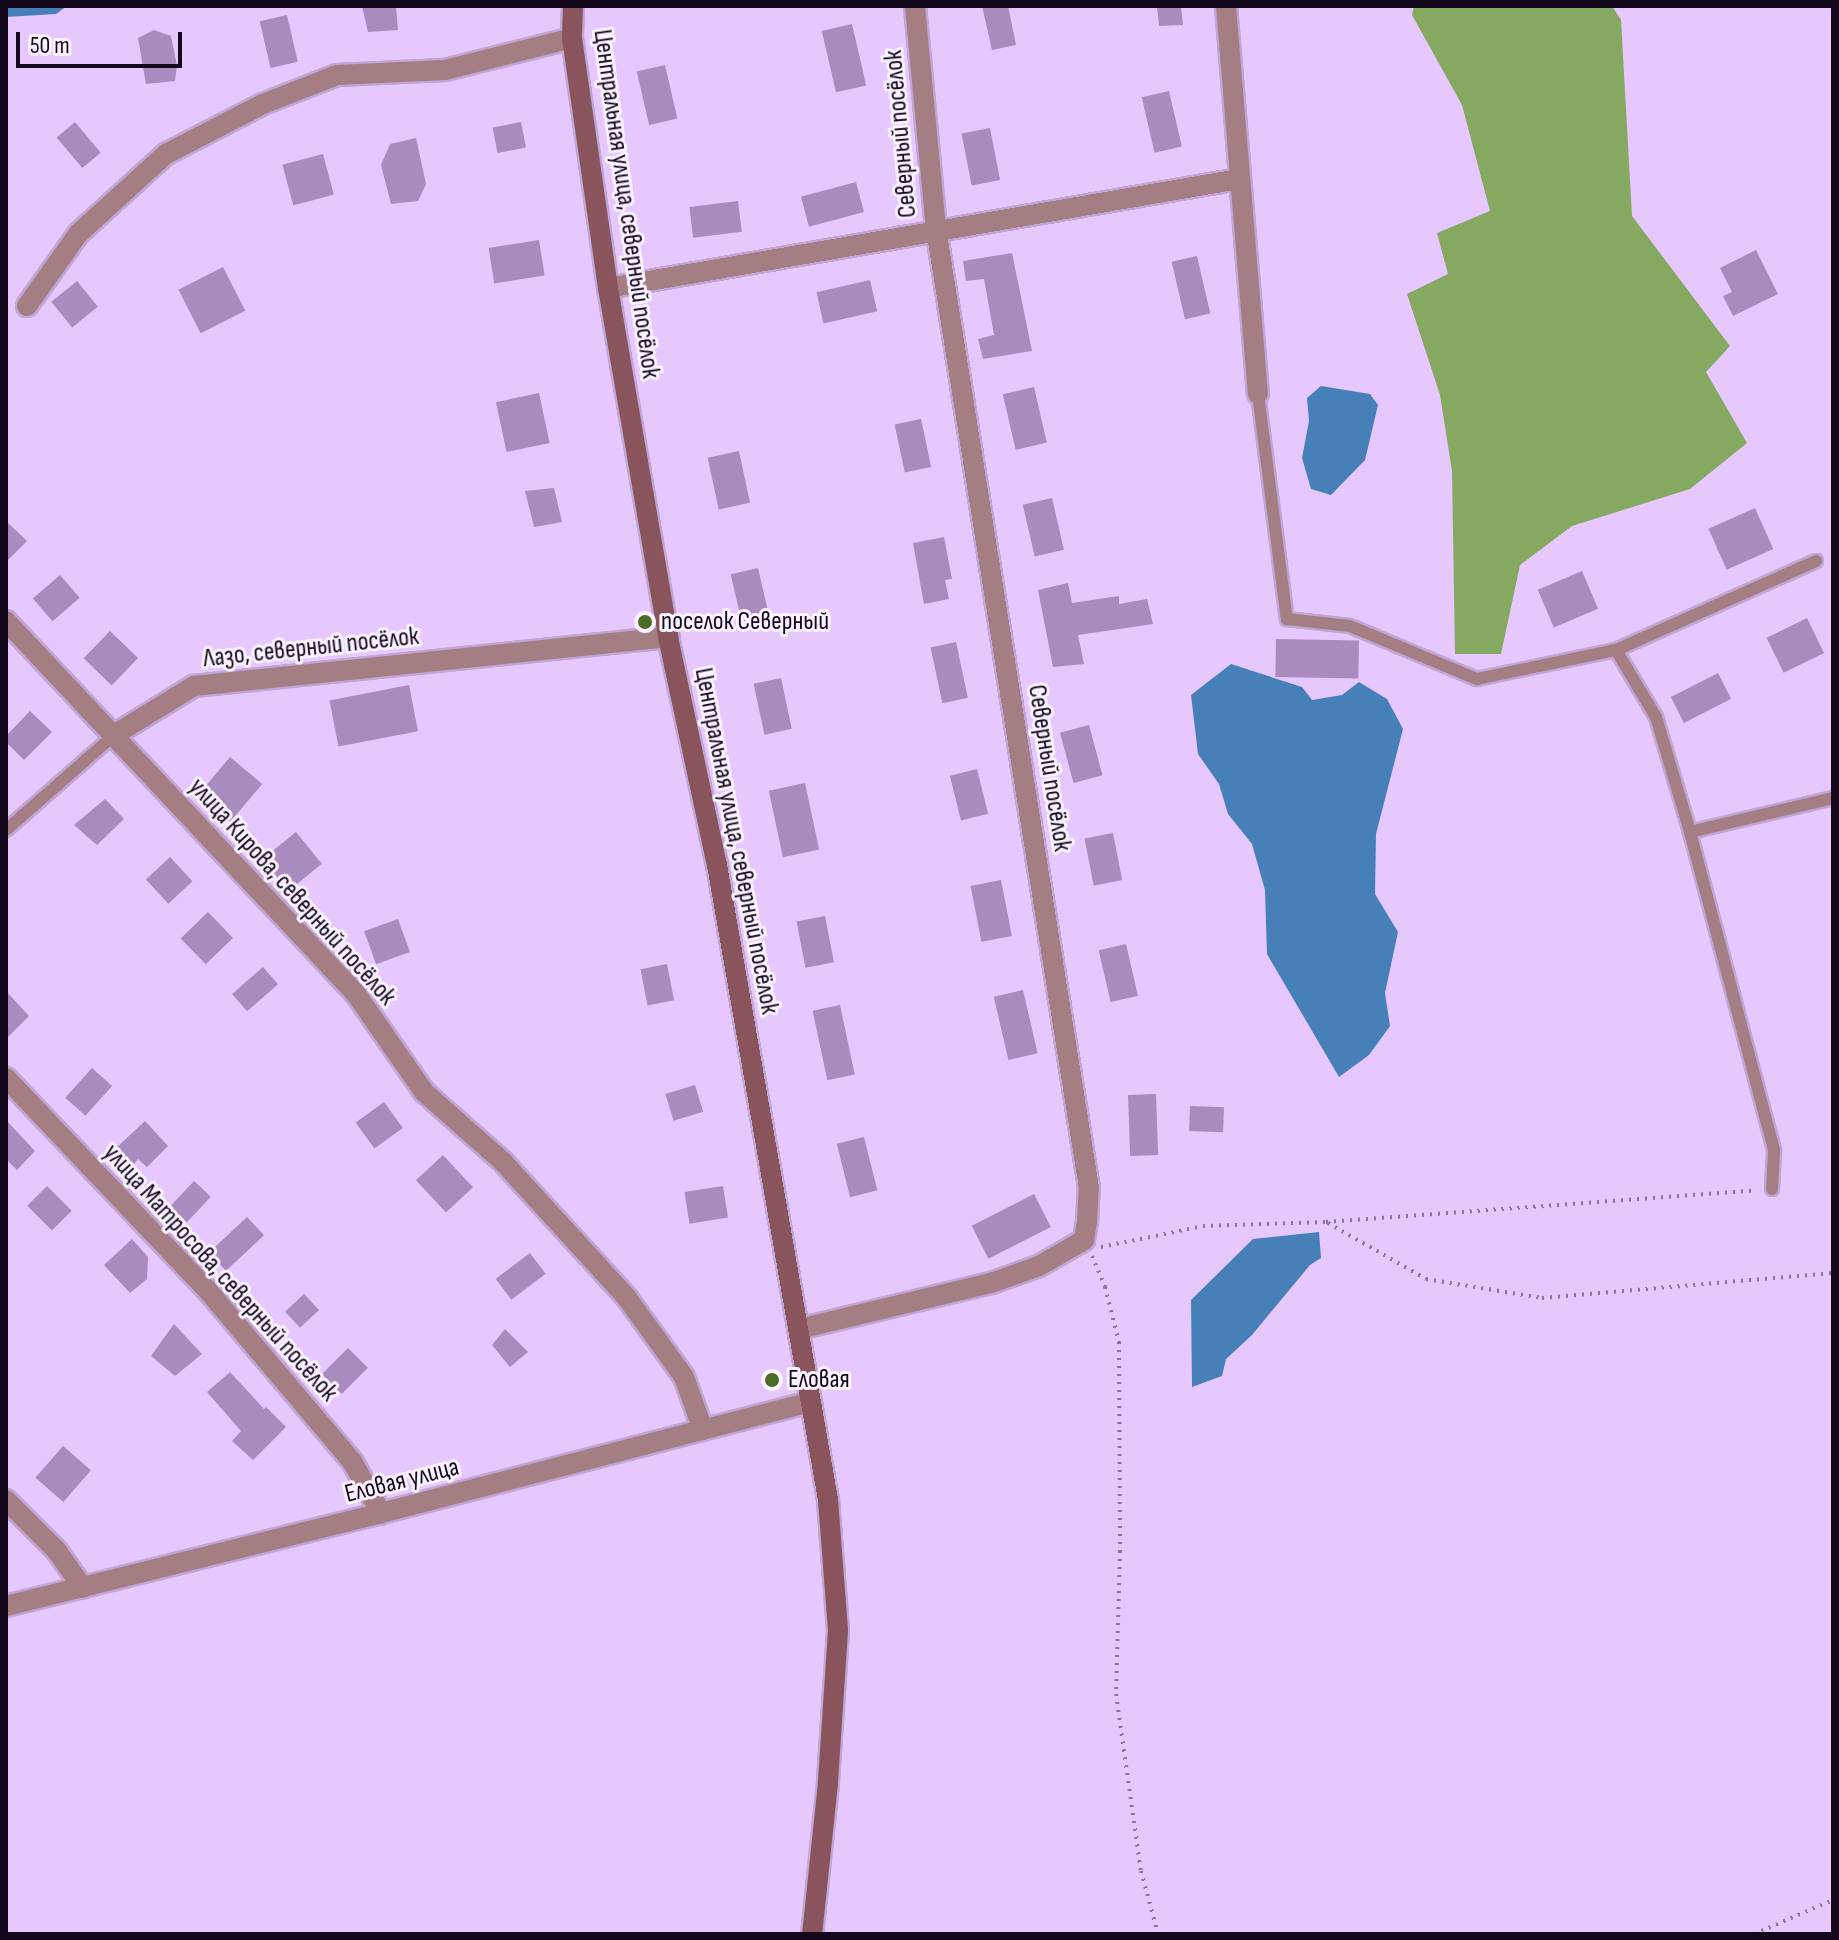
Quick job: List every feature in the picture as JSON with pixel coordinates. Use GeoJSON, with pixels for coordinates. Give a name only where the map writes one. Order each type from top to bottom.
{"type":"FeatureCollection","features":[{"type":"Feature","properties":{"kind":"street","name":"Центральная улица, северный посёлок"},"geometry":{"type":"LineString","coordinates":[[573,6],[572,38],[608,288],[668,637],[717,865],[828,1500],[838,1631],[828,1783],[812,1934]]}},
{"type":"Feature","properties":{"kind":"street","name":"Северный посёлок"},"geometry":{"type":"LineString","coordinates":[[799,1329],[991,1283],[1039,1266],[1084,1240],[1087,1222],[1089,1188],[936,229],[915,6]]}},
{"type":"Feature","properties":{"kind":"street"},"geometry":{"type":"LineString","coordinates":[[1226,6],[1258,394]]}},
{"type":"Feature","properties":{"kind":"street"},"geometry":{"type":"LineString","coordinates":[[27,306],[78,234],[166,154],[263,104],[337,75],[445,70],[572,38]]}},
{"type":"Feature","properties":{"kind":"street"},"geometry":{"type":"LineString","coordinates":[[608,288],[1239,179]]}},
{"type":"Feature","properties":{"kind":"street","name":"улица Кирова, северный посёлок"},"geometry":{"type":"LineString","coordinates":[[6,621],[356,994],[424,1092],[503,1162],[627,1298],[684,1377],[703,1430]]}},
{"type":"Feature","properties":{"kind":"street","name":"Лазо, северный посёлок"},"geometry":{"type":"LineString","coordinates":[[114,735],[194,686],[668,637]]}},
{"type":"Feature","properties":{"kind":"street","name":"улица Матросова, северный посёлок"},"geometry":{"type":"LineString","coordinates":[[6,1078],[209,1292],[352,1461],[381,1513]]}},
{"type":"Feature","properties":{"kind":"street","name":"Еловая улица"},"geometry":{"type":"LineString","coordinates":[[6,1606],[809,1402]]}},
{"type":"Feature","properties":{"kind":"street"},"geometry":{"type":"LineString","coordinates":[[6,1500],[57,1551],[83,1588]]}},
{"type":"Feature","properties":{"kind":"lane"},"geometry":{"type":"LineString","coordinates":[[1258,394],[1287,619],[1350,626],[1477,679],[1616,650],[1816,561]]}},
{"type":"Feature","properties":{"kind":"lane"},"geometry":{"type":"LineString","coordinates":[[1616,650],[1656,717],[1690,832],[1774,1151],[1772,1189]]}},
{"type":"Feature","properties":{"kind":"lane","name":"Лазо, северный посёлок"},"geometry":{"type":"LineString","coordinates":[[6,830],[114,735]]}},
{"type":"Feature","properties":{"kind":"lane"},"geometry":{"type":"LineString","coordinates":[[1690,832],[1833,798]]}},
{"type":"Feature","properties":{"kind":"path"},"geometry":{"type":"LineString","coordinates":[[1158,1934],[1141,1871],[1116,1694],[1120,1551],[1119,1342],[1105,1287],[1090,1250],[1203,1226],[1326,1222],[1772,1189]]}},
{"type":"Feature","properties":{"kind":"path"},"geometry":{"type":"LineString","coordinates":[[1326,1222],[1426,1279],[1542,1298],[1833,1273]]}},
{"type":"Feature","properties":{"kind":"path"},"geometry":{"type":"LineString","coordinates":[[1754,1934],[1833,1900]]}},
{"type":"Feature","properties":{"kind":"green space"},"geometry":{"type":"Polygon","coordinates":[[[1414,6],[1612,6],[1621,20],[1632,216],[1730,346],[1706,372],[1747,443],[1690,489],[1572,526],[1520,565],[1501,654],[1455,654],[1452,471],[1440,395],[1407,294],[1448,274],[1437,233],[1490,211],[1462,105],[1412,15],[1414,6]]]}},
{"type":"Feature","properties":{"kind":"water"},"geometry":{"type":"Polygon","coordinates":[[[6,6],[67,6],[56,14],[6,17],[6,6]]]}},
{"type":"Feature","properties":{"kind":"water"},"geometry":{"type":"Polygon","coordinates":[[[1321,386],[1370,394],[1378,405],[1365,460],[1331,495],[1311,489],[1302,458],[1309,421],[1307,398],[1321,386]]]}},
{"type":"Feature","properties":{"kind":"water"},"geometry":{"type":"Polygon","coordinates":[[[1231,664],[1302,687],[1312,700],[1342,695],[1359,682],[1387,699],[1403,729],[1376,834],[1375,894],[1398,932],[1385,993],[1390,1026],[1369,1055],[1339,1077],[1267,954],[1265,890],[1252,844],[1228,814],[1219,784],[1198,754],[1191,695],[1231,664]]]}},
{"type":"Feature","properties":{"kind":"water"},"geometry":{"type":"Polygon","coordinates":[[[1319,1232],[1321,1258],[1310,1265],[1252,1335],[1226,1359],[1222,1376],[1192,1387],[1191,1300],[1253,1239],[1319,1232]]]}},
{"type":"Feature","properties":{"kind":"building"},"geometry":{"type":"Polygon","coordinates":[[[362,6],[396,6],[398,30],[368,32],[362,6]]]}},
{"type":"Feature","properties":{"kind":"building"},"geometry":{"type":"Polygon","coordinates":[[[982,6],[1008,6],[1016,45],[992,50],[982,6]]]}},
{"type":"Feature","properties":{"kind":"building"},"geometry":{"type":"Polygon","coordinates":[[[1157,6],[1181,6],[1183,25],[1159,26],[1157,6]]]}},
{"type":"Feature","properties":{"kind":"building"},"geometry":{"type":"Polygon","coordinates":[[[287,15],[298,62],[271,68],[260,21],[287,15]]]}},
{"type":"Feature","properties":{"kind":"building"},"geometry":{"type":"Polygon","coordinates":[[[852,24],[866,85],[836,92],[822,31],[852,24]]]}},
{"type":"Feature","properties":{"kind":"building"},"geometry":{"type":"Polygon","coordinates":[[[154,30],[171,36],[177,66],[175,81],[146,84],[138,38],[154,30]]]}},
{"type":"Feature","properties":{"kind":"building"},"geometry":{"type":"Polygon","coordinates":[[[665,65],[677,119],[649,125],[637,72],[665,65]]]}},
{"type":"Feature","properties":{"kind":"building"},"geometry":{"type":"Polygon","coordinates":[[[1169,91],[1182,147],[1155,153],[1142,97],[1169,91]]]}},
{"type":"Feature","properties":{"kind":"building"},"geometry":{"type":"Polygon","coordinates":[[[75,122],[101,153],[82,168],[57,137],[75,122]]]}},
{"type":"Feature","properties":{"kind":"building"},"geometry":{"type":"Polygon","coordinates":[[[521,122],[526,148],[497,153],[493,128],[521,122]]]}},
{"type":"Feature","properties":{"kind":"building"},"geometry":{"type":"Polygon","coordinates":[[[990,128],[1000,180],[972,186],[962,134],[990,128]]]}},
{"type":"Feature","properties":{"kind":"building"},"geometry":{"type":"Polygon","coordinates":[[[416,138],[426,184],[418,201],[391,204],[381,165],[390,144],[416,138]]]}},
{"type":"Feature","properties":{"kind":"building"},"geometry":{"type":"Polygon","coordinates":[[[323,154],[334,195],[293,205],[282,165],[323,154]]]}},
{"type":"Feature","properties":{"kind":"building"},"geometry":{"type":"Polygon","coordinates":[[[856,182],[864,212],[809,227],[801,197],[856,182]]]}},
{"type":"Feature","properties":{"kind":"building"},"geometry":{"type":"Polygon","coordinates":[[[738,201],[742,232],[693,238],[689,207],[738,201]]]}},
{"type":"Feature","properties":{"kind":"building"},"geometry":{"type":"Polygon","coordinates":[[[539,240],[545,276],[494,284],[489,248],[539,240]]]}},
{"type":"Feature","properties":{"kind":"building"},"geometry":{"type":"Polygon","coordinates":[[[1756,250],[1778,294],[1733,316],[1723,296],[1732,292],[1720,268],[1756,250]]]}},
{"type":"Feature","properties":{"kind":"building"},"geometry":{"type":"Polygon","coordinates":[[[1012,253],[1032,351],[983,359],[978,339],[994,335],[984,279],[966,281],[963,261],[1012,253]]]}},
{"type":"Feature","properties":{"kind":"building"},"geometry":{"type":"Polygon","coordinates":[[[1197,256],[1210,313],[1185,319],[1172,262],[1197,256]]]}},
{"type":"Feature","properties":{"kind":"building"},"geometry":{"type":"Polygon","coordinates":[[[223,267],[245,311],[201,333],[178,290],[223,267]]]}},
{"type":"Feature","properties":{"kind":"building"},"geometry":{"type":"Polygon","coordinates":[[[870,280],[877,311],[824,324],[816,292],[870,280]]]}},
{"type":"Feature","properties":{"kind":"building"},"geometry":{"type":"Polygon","coordinates":[[[77,281],[98,307],[72,327],[51,302],[77,281]]]}},
{"type":"Feature","properties":{"kind":"building"},"geometry":{"type":"Polygon","coordinates":[[[1034,387],[1047,443],[1016,450],[1003,394],[1034,387]]]}},
{"type":"Feature","properties":{"kind":"building"},"geometry":{"type":"Polygon","coordinates":[[[539,393],[550,443],[507,452],[496,402],[539,393]]]}},
{"type":"Feature","properties":{"kind":"building"},"geometry":{"type":"Polygon","coordinates":[[[921,419],[931,467],[905,473],[895,425],[921,419]]]}},
{"type":"Feature","properties":{"kind":"building"},"geometry":{"type":"Polygon","coordinates":[[[739,451],[750,503],[719,509],[708,458],[739,451]]]}},
{"type":"Feature","properties":{"kind":"building"},"geometry":{"type":"Polygon","coordinates":[[[554,488],[562,522],[534,527],[525,491],[554,488]]]}},
{"type":"Feature","properties":{"kind":"building"},"geometry":{"type":"Polygon","coordinates":[[[1052,498],[1064,550],[1035,556],[1023,505],[1052,498]]]}},
{"type":"Feature","properties":{"kind":"building"},"geometry":{"type":"Polygon","coordinates":[[[1755,508],[1773,549],[1727,570],[1708,529],[1755,508]]]}},
{"type":"Feature","properties":{"kind":"building"},"geometry":{"type":"Polygon","coordinates":[[[6,521],[27,541],[6,562],[6,521]]]}},
{"type":"Feature","properties":{"kind":"building"},"geometry":{"type":"Polygon","coordinates":[[[944,537],[952,579],[945,580],[949,599],[924,604],[913,543],[944,537]]]}},
{"type":"Feature","properties":{"kind":"building"},"geometry":{"type":"Polygon","coordinates":[[[758,568],[769,616],[742,622],[731,574],[758,568]]]}},
{"type":"Feature","properties":{"kind":"building"},"geometry":{"type":"Polygon","coordinates":[[[1582,571],[1598,609],[1554,627],[1538,590],[1582,571]]]}},
{"type":"Feature","properties":{"kind":"building"},"geometry":{"type":"Polygon","coordinates":[[[60,575],[80,598],[53,621],[33,599],[60,575]]]}},
{"type":"Feature","properties":{"kind":"building"},"geometry":{"type":"Polygon","coordinates":[[[1068,583],[1072,603],[1119,596],[1119,604],[1147,599],[1153,624],[1078,635],[1084,664],[1053,667],[1038,590],[1068,583]]]}},
{"type":"Feature","properties":{"kind":"building"},"geometry":{"type":"Polygon","coordinates":[[[1807,618],[1824,653],[1784,673],[1767,638],[1807,618]]]}},
{"type":"Feature","properties":{"kind":"building"},"geometry":{"type":"Polygon","coordinates":[[[110,631],[138,658],[112,685],[84,658],[110,631]]]}},
{"type":"Feature","properties":{"kind":"building"},"geometry":{"type":"Polygon","coordinates":[[[1276,639],[1359,640],[1358,678],[1275,677],[1276,639]]]}},
{"type":"Feature","properties":{"kind":"building"},"geometry":{"type":"Polygon","coordinates":[[[956,642],[968,698],[942,703],[931,647],[956,642]]]}},
{"type":"Feature","properties":{"kind":"building"},"geometry":{"type":"Polygon","coordinates":[[[1718,673],[1731,699],[1684,723],[1671,697],[1718,673]]]}},
{"type":"Feature","properties":{"kind":"building"},"geometry":{"type":"Polygon","coordinates":[[[781,678],[792,729],[764,735],[754,684],[781,678]]]}},
{"type":"Feature","properties":{"kind":"building"},"geometry":{"type":"Polygon","coordinates":[[[409,685],[418,731],[338,747],[329,700],[409,685]]]}},
{"type":"Feature","properties":{"kind":"building"},"geometry":{"type":"Polygon","coordinates":[[[30,711],[52,732],[24,760],[6,742],[6,736],[30,711]]]}},
{"type":"Feature","properties":{"kind":"building"},"geometry":{"type":"Polygon","coordinates":[[[1089,725],[1102,775],[1073,783],[1060,733],[1089,725]]]}},
{"type":"Feature","properties":{"kind":"building"},"geometry":{"type":"Polygon","coordinates":[[[230,757],[262,784],[230,822],[198,795],[230,757]]]}},
{"type":"Feature","properties":{"kind":"building"},"geometry":{"type":"Polygon","coordinates":[[[977,769],[988,814],[961,820],[950,776],[977,769]]]}},
{"type":"Feature","properties":{"kind":"building"},"geometry":{"type":"Polygon","coordinates":[[[805,783],[819,850],[783,857],[769,791],[805,783]]]}},
{"type":"Feature","properties":{"kind":"building"},"geometry":{"type":"Polygon","coordinates":[[[105,799],[124,819],[97,845],[74,825],[105,799]]]}},
{"type":"Feature","properties":{"kind":"building"},"geometry":{"type":"Polygon","coordinates":[[[296,832],[322,864],[288,891],[263,859],[296,832]]]}},
{"type":"Feature","properties":{"kind":"building"},"geometry":{"type":"Polygon","coordinates":[[[1113,833],[1122,880],[1094,886],[1085,839],[1113,833]]]}},
{"type":"Feature","properties":{"kind":"building"},"geometry":{"type":"Polygon","coordinates":[[[170,857],[193,881],[168,904],[146,880],[170,857]]]}},
{"type":"Feature","properties":{"kind":"building"},"geometry":{"type":"Polygon","coordinates":[[[1001,880],[1012,936],[981,942],[971,886],[1001,880]]]}},
{"type":"Feature","properties":{"kind":"building"},"geometry":{"type":"Polygon","coordinates":[[[208,912],[233,938],[206,964],[181,938],[208,912]]]}},
{"type":"Feature","properties":{"kind":"building"},"geometry":{"type":"Polygon","coordinates":[[[825,916],[834,962],[806,968],[797,922],[825,916]]]}},
{"type":"Feature","properties":{"kind":"building"},"geometry":{"type":"Polygon","coordinates":[[[398,919],[410,952],[376,964],[364,931],[398,919]]]}},
{"type":"Feature","properties":{"kind":"building"},"geometry":{"type":"Polygon","coordinates":[[[1126,944],[1138,996],[1111,1002],[1099,950],[1126,944]]]}},
{"type":"Feature","properties":{"kind":"building"},"geometry":{"type":"Polygon","coordinates":[[[667,964],[674,1000],[648,1005],[640,969],[667,964]]]}},
{"type":"Feature","properties":{"kind":"building"},"geometry":{"type":"Polygon","coordinates":[[[263,967],[278,984],[247,1011],[232,994],[263,967]]]}},
{"type":"Feature","properties":{"kind":"building"},"geometry":{"type":"Polygon","coordinates":[[[1023,990],[1038,1053],[1008,1060],[994,997],[1023,990]]]}},
{"type":"Feature","properties":{"kind":"building"},"geometry":{"type":"Polygon","coordinates":[[[6,991],[29,1016],[6,1039],[6,991]]]}},
{"type":"Feature","properties":{"kind":"building"},"geometry":{"type":"Polygon","coordinates":[[[840,1005],[855,1074],[827,1080],[813,1011],[840,1005]]]}},
{"type":"Feature","properties":{"kind":"building"},"geometry":{"type":"Polygon","coordinates":[[[92,1068],[112,1086],[85,1116],[65,1098],[92,1068]]]}},
{"type":"Feature","properties":{"kind":"building"},"geometry":{"type":"Polygon","coordinates":[[[695,1085],[703,1112],[674,1121],[665,1094],[695,1085]]]}},
{"type":"Feature","properties":{"kind":"building"},"geometry":{"type":"Polygon","coordinates":[[[1156,1094],[1158,1155],[1130,1156],[1128,1095],[1156,1094]]]}},
{"type":"Feature","properties":{"kind":"building"},"geometry":{"type":"Polygon","coordinates":[[[384,1102],[403,1128],[374,1148],[356,1123],[384,1102]]]}},
{"type":"Feature","properties":{"kind":"building"},"geometry":{"type":"Polygon","coordinates":[[[1190,1106],[1224,1107],[1223,1132],[1189,1131],[1190,1106]]]}},
{"type":"Feature","properties":{"kind":"building"},"geometry":{"type":"Polygon","coordinates":[[[6,1120],[35,1151],[17,1170],[6,1159],[6,1120]]]}},
{"type":"Feature","properties":{"kind":"building"},"geometry":{"type":"Polygon","coordinates":[[[145,1121],[168,1146],[147,1167],[138,1159],[131,1168],[115,1149],[145,1121]]]}},
{"type":"Feature","properties":{"kind":"building"},"geometry":{"type":"Polygon","coordinates":[[[864,1137],[877,1190],[850,1197],[837,1144],[864,1137]]]}},
{"type":"Feature","properties":{"kind":"building"},"geometry":{"type":"Polygon","coordinates":[[[443,1155],[473,1187],[446,1212],[416,1180],[443,1155]]]}},
{"type":"Feature","properties":{"kind":"building"},"geometry":{"type":"Polygon","coordinates":[[[194,1181],[211,1197],[187,1222],[170,1207],[194,1181]]]}},
{"type":"Feature","properties":{"kind":"building"},"geometry":{"type":"Polygon","coordinates":[[[47,1186],[72,1211],[52,1231],[27,1206],[47,1186]]]}},
{"type":"Feature","properties":{"kind":"building"},"geometry":{"type":"Polygon","coordinates":[[[723,1186],[728,1218],[689,1224],[684,1192],[723,1186]]]}},
{"type":"Feature","properties":{"kind":"building"},"geometry":{"type":"Polygon","coordinates":[[[1034,1194],[1051,1227],[988,1259],[972,1226],[1034,1194]]]}},
{"type":"Feature","properties":{"kind":"building"},"geometry":{"type":"Polygon","coordinates":[[[247,1217],[264,1235],[226,1271],[209,1252],[247,1217]]]}},
{"type":"Feature","properties":{"kind":"building"},"geometry":{"type":"Polygon","coordinates":[[[132,1239],[148,1257],[147,1279],[130,1293],[104,1265],[132,1239]]]}},
{"type":"Feature","properties":{"kind":"building"},"geometry":{"type":"Polygon","coordinates":[[[530,1253],[546,1274],[511,1300],[496,1279],[530,1253]]]}},
{"type":"Feature","properties":{"kind":"building"},"geometry":{"type":"Polygon","coordinates":[[[304,1294],[319,1310],[300,1328],[285,1312],[304,1294]]]}},
{"type":"Feature","properties":{"kind":"building"},"geometry":{"type":"Polygon","coordinates":[[[174,1324],[202,1354],[175,1376],[151,1356],[174,1324]]]}},
{"type":"Feature","properties":{"kind":"building"},"geometry":{"type":"Polygon","coordinates":[[[505,1329],[528,1352],[510,1367],[492,1345],[505,1329]]]}},
{"type":"Feature","properties":{"kind":"building"},"geometry":{"type":"Polygon","coordinates":[[[348,1348],[368,1368],[342,1394],[322,1374],[348,1348]]]}},
{"type":"Feature","properties":{"kind":"building"},"geometry":{"type":"Polygon","coordinates":[[[230,1372],[264,1409],[266,1407],[286,1427],[253,1460],[232,1441],[241,1431],[207,1392],[230,1372]]]}},
{"type":"Feature","properties":{"kind":"building"},"geometry":{"type":"Polygon","coordinates":[[[63,1446],[91,1470],[63,1502],[35,1478],[63,1446]]]}},
{"type":"Feature","properties":{"kind":"place","name":"поселок Северный"},"geometry":{"type":"Point","coordinates":[645,622]}},
{"type":"Feature","properties":{"kind":"place","name":"Еловая"},"geometry":{"type":"Point","coordinates":[772,1380]}}]}
